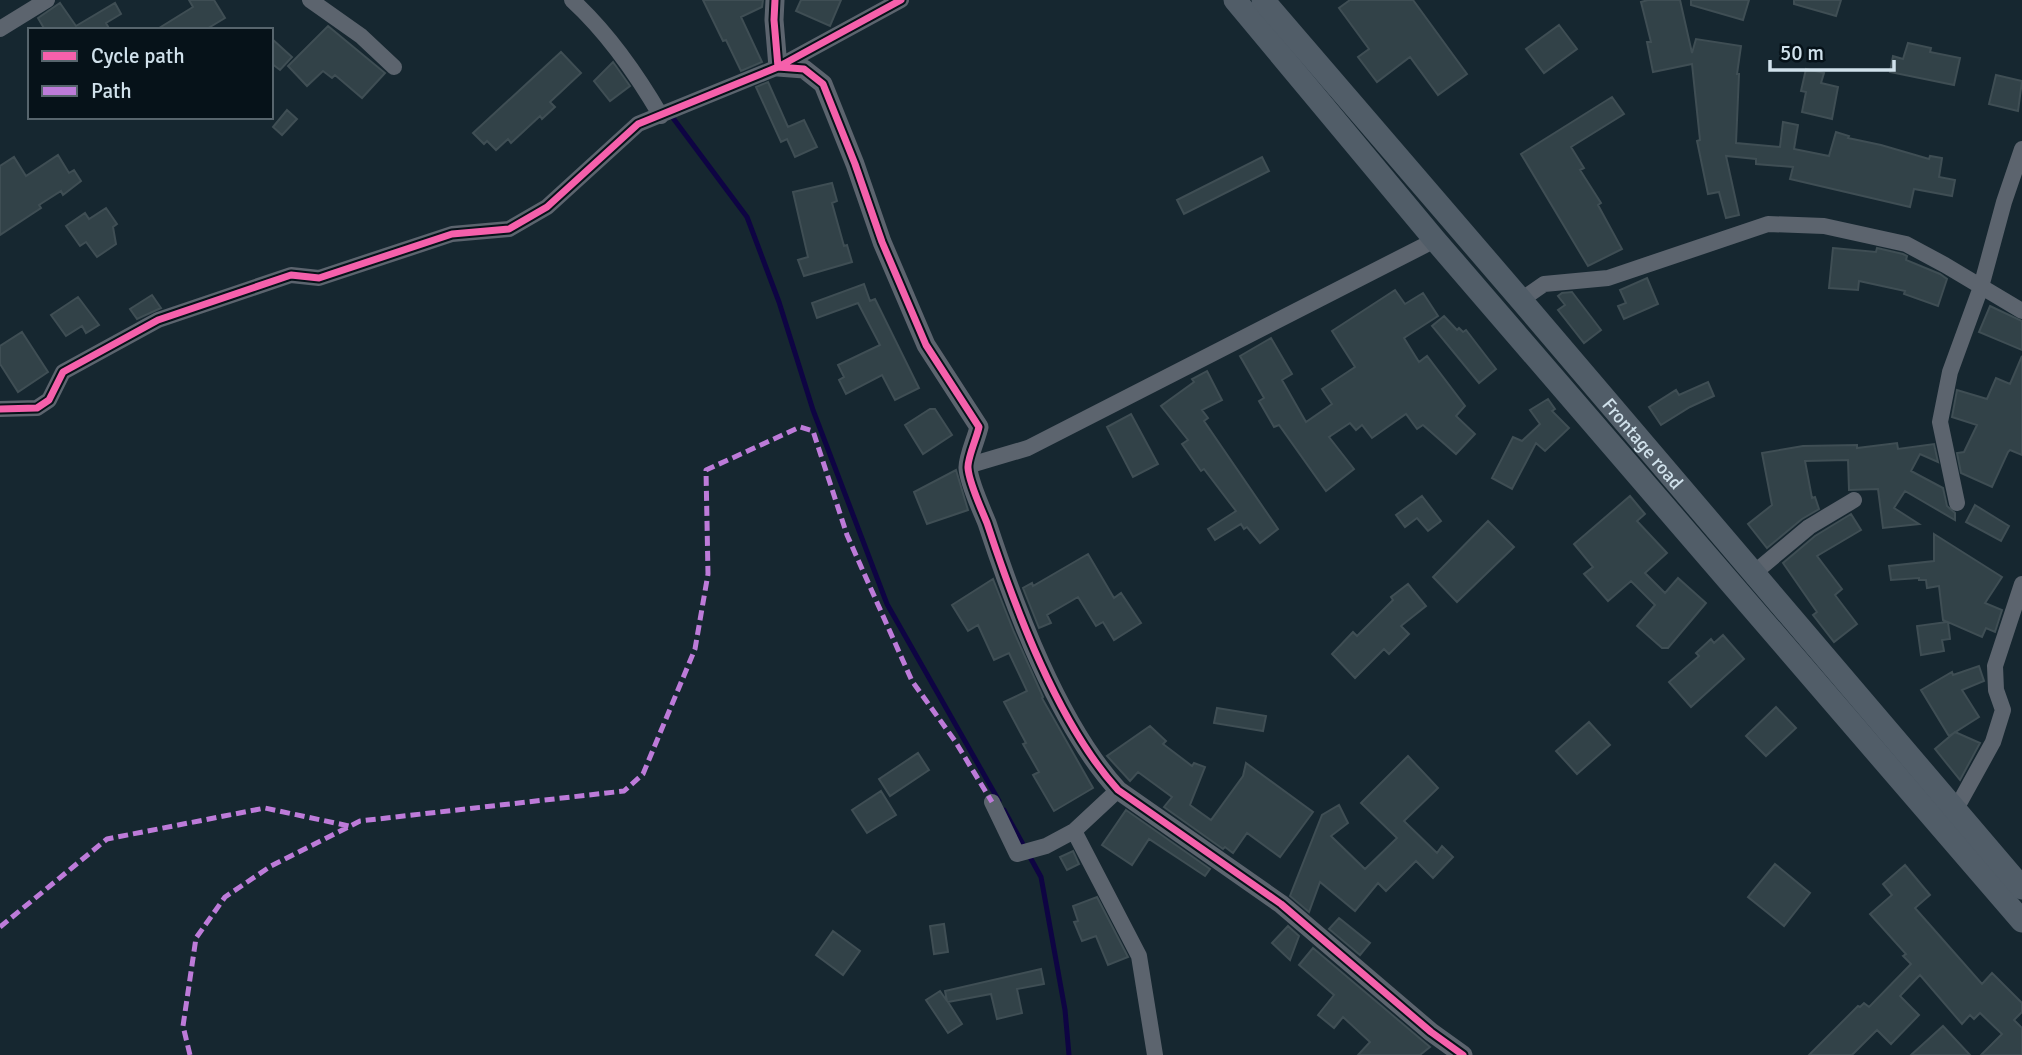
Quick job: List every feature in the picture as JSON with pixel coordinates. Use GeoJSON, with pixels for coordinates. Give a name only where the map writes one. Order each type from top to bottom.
{"type":"FeatureCollection","features":[{"type":"Feature","properties":{"kind":"main road"},"geometry":{"type":"LineString","coordinates":[[1235,0],[1435,240],[1950,820],[2022,921]]}},
{"type":"Feature","properties":{"kind":"main road","name":"Frontage road"},"geometry":{"type":"LineString","coordinates":[[1262,0],[1754,573],[1950,820],[2022,888]]}},
{"type":"Feature","properties":{"kind":"street"},"geometry":{"type":"LineString","coordinates":[[0,29],[47,0]]}},
{"type":"Feature","properties":{"kind":"street"},"geometry":{"type":"LineString","coordinates":[[310,0],[361,36],[394,67]]}},
{"type":"Feature","properties":{"kind":"street"},"geometry":{"type":"LineString","coordinates":[[572,0],[622,55],[661,116]]}},
{"type":"Feature","properties":{"kind":"street"},"geometry":{"type":"LineString","coordinates":[[775,0],[778,67]]}},
{"type":"Feature","properties":{"kind":"street"},"geometry":{"type":"LineString","coordinates":[[0,409],[37,408],[49,400],[63,372],[158,320],[291,275],[319,278],[452,234],[509,229],[547,208],[638,124],[778,67],[901,0]]}},
{"type":"Feature","properties":{"kind":"street"},"geometry":{"type":"LineString","coordinates":[[778,67],[804,69],[823,84],[882,242],[926,345],[979,427],[967,466],[993,542],[1060,703],[1103,774],[1118,790],[1280,904],[1431,1032],[1464,1055]]}},
{"type":"Feature","properties":{"kind":"street"},"geometry":{"type":"LineString","coordinates":[[1957,503],[1940,422],[1950,372],[1981,287],[2004,202],[2022,149]]}},
{"type":"Feature","properties":{"kind":"street"},"geometry":{"type":"LineString","coordinates":[[1521,300],[1544,284],[1608,278],[1768,224],[1824,226],[1906,244],[2022,311]]}},
{"type":"Feature","properties":{"kind":"street"},"geometry":{"type":"LineString","coordinates":[[967,466],[1028,448],[1435,240]]}},
{"type":"Feature","properties":{"kind":"street"},"geometry":{"type":"LineString","coordinates":[[1754,573],[1809,527],[1854,500]]}},
{"type":"Feature","properties":{"kind":"street"},"geometry":{"type":"LineString","coordinates":[[1950,820],[1993,742],[2003,710],[1996,690],[1995,666],[2022,584]]}},
{"type":"Feature","properties":{"kind":"street"},"geometry":{"type":"LineString","coordinates":[[992,802],[1017,854],[1046,846],[1074,831],[1118,790]]}},
{"type":"Feature","properties":{"kind":"street"},"geometry":{"type":"LineString","coordinates":[[1074,831],[1139,956],[1155,1055]]}},
{"type":"Feature","properties":{"kind":"building"},"geometry":{"type":"Polygon","coordinates":[[[189,0],[214,0],[225,18],[208,28],[159,28],[193,7],[189,0]]]}},
{"type":"Feature","properties":{"kind":"building"},"geometry":{"type":"Polygon","coordinates":[[[703,0],[763,0],[762,7],[741,17],[762,62],[741,71],[703,0]]]}},
{"type":"Feature","properties":{"kind":"building"},"geometry":{"type":"Polygon","coordinates":[[[801,0],[841,0],[830,26],[796,11],[801,0]]]}},
{"type":"Feature","properties":{"kind":"building"},"geometry":{"type":"Polygon","coordinates":[[[1350,0],[1413,0],[1467,74],[1438,95],[1410,57],[1377,82],[1358,57],[1369,49],[1339,8],[1350,0]]]}},
{"type":"Feature","properties":{"kind":"building"},"geometry":{"type":"Polygon","coordinates":[[[1680,0],[1692,53],[1696,39],[1741,46],[1737,74],[1736,143],[1780,147],[1783,122],[1798,125],[1794,149],[1829,156],[1836,132],[1849,136],[1848,138],[1929,159],[1930,156],[1942,158],[1939,177],[1955,180],[1952,196],[1914,189],[1910,207],[1790,179],[1793,167],[1756,164],[1756,159],[1726,156],[1739,215],[1726,218],[1719,192],[1708,194],[1697,141],[1700,140],[1692,64],[1653,72],[1647,42],[1651,42],[1641,2],[1680,0]]]}},
{"type":"Feature","properties":{"kind":"building"},"geometry":{"type":"Polygon","coordinates":[[[1691,0],[1749,0],[1743,20],[1691,5],[1691,0]]]}},
{"type":"Feature","properties":{"kind":"building"},"geometry":{"type":"Polygon","coordinates":[[[1794,0],[1841,0],[1836,16],[1794,4],[1794,0]]]}},
{"type":"Feature","properties":{"kind":"building"},"geometry":{"type":"Polygon","coordinates":[[[60,3],[76,26],[115,3],[121,14],[106,23],[109,28],[44,28],[38,18],[60,3]]]}},
{"type":"Feature","properties":{"kind":"building"},"geometry":{"type":"Polygon","coordinates":[[[1559,25],[1577,49],[1544,73],[1526,49],[1559,25]]]}},
{"type":"Feature","properties":{"kind":"building"},"geometry":{"type":"Polygon","coordinates":[[[328,26],[385,73],[362,98],[335,75],[332,78],[323,71],[307,86],[288,66],[328,26]]]}},
{"type":"Feature","properties":{"kind":"building"},"geometry":{"type":"Polygon","coordinates":[[[273,40],[292,57],[280,70],[273,65],[273,40]]]}},
{"type":"Feature","properties":{"kind":"building"},"geometry":{"type":"Polygon","coordinates":[[[1908,43],[1931,48],[1930,52],[1960,58],[1954,85],[1890,72],[1893,56],[1903,59],[1908,43]]]}},
{"type":"Feature","properties":{"kind":"building"},"geometry":{"type":"Polygon","coordinates":[[[561,52],[581,73],[550,102],[555,107],[542,119],[540,116],[511,143],[508,139],[496,150],[487,141],[484,144],[473,133],[561,52]]]}},
{"type":"Feature","properties":{"kind":"building"},"geometry":{"type":"Polygon","coordinates":[[[613,62],[630,86],[610,101],[594,81],[613,62]]]}},
{"type":"Feature","properties":{"kind":"building"},"geometry":{"type":"Polygon","coordinates":[[[1806,69],[1824,73],[1821,83],[1838,87],[1832,119],[1802,112],[1806,92],[1801,91],[1806,69]]]}},
{"type":"Feature","properties":{"kind":"building"},"geometry":{"type":"Polygon","coordinates":[[[1996,75],[2022,81],[2018,111],[1989,104],[1996,75]]]}},
{"type":"Feature","properties":{"kind":"building"},"geometry":{"type":"Polygon","coordinates":[[[768,82],[788,127],[804,120],[817,147],[795,157],[787,139],[781,142],[756,87],[768,82]]]}},
{"type":"Feature","properties":{"kind":"building"},"geometry":{"type":"Polygon","coordinates":[[[1612,97],[1624,114],[1571,147],[1584,168],[1580,170],[1601,203],[1598,205],[1622,249],[1588,266],[1521,154],[1612,97]]]}},
{"type":"Feature","properties":{"kind":"building"},"geometry":{"type":"Polygon","coordinates":[[[287,110],[297,119],[282,135],[273,127],[287,110]]]}},
{"type":"Feature","properties":{"kind":"building"},"geometry":{"type":"Polygon","coordinates":[[[58,155],[69,173],[74,170],[81,181],[63,195],[61,191],[39,205],[41,208],[0,235],[0,166],[14,157],[26,176],[58,155]]]}},
{"type":"Feature","properties":{"kind":"building"},"geometry":{"type":"Polygon","coordinates":[[[1262,157],[1269,171],[1184,214],[1177,200],[1262,157]]]}},
{"type":"Feature","properties":{"kind":"building"},"geometry":{"type":"Polygon","coordinates":[[[832,183],[837,201],[832,203],[844,246],[847,245],[852,262],[804,276],[798,260],[808,257],[793,192],[832,183]]]}},
{"type":"Feature","properties":{"kind":"building"},"geometry":{"type":"Polygon","coordinates":[[[106,208],[117,224],[113,227],[116,244],[97,257],[86,242],[80,246],[66,226],[85,213],[89,219],[106,208]]]}},
{"type":"Feature","properties":{"kind":"building"},"geometry":{"type":"Polygon","coordinates":[[[1833,248],[1876,252],[1877,248],[1903,254],[1907,256],[1906,260],[1940,274],[1947,279],[1938,306],[1904,294],[1905,291],[1859,281],[1858,290],[1829,288],[1833,248]]]}},
{"type":"Feature","properties":{"kind":"building"},"geometry":{"type":"Polygon","coordinates":[[[1647,278],[1658,304],[1624,319],[1618,306],[1626,303],[1620,290],[1647,278]]]}},
{"type":"Feature","properties":{"kind":"building"},"geometry":{"type":"Polygon","coordinates":[[[864,284],[870,301],[875,299],[919,388],[895,400],[882,375],[846,394],[839,380],[844,377],[838,365],[880,345],[858,303],[817,318],[812,303],[864,284]]]}},
{"type":"Feature","properties":{"kind":"building"},"geometry":{"type":"Polygon","coordinates":[[[1395,290],[1405,304],[1423,293],[1438,316],[1404,338],[1419,362],[1427,356],[1465,406],[1456,416],[1475,434],[1456,454],[1423,425],[1417,429],[1406,414],[1372,438],[1362,425],[1356,430],[1350,423],[1329,437],[1354,469],[1326,491],[1279,425],[1274,427],[1259,401],[1264,398],[1240,356],[1271,338],[1292,374],[1282,380],[1306,422],[1332,404],[1322,389],[1355,367],[1332,331],[1395,290]]]}},
{"type":"Feature","properties":{"kind":"building"},"geometry":{"type":"Polygon","coordinates":[[[1572,292],[1601,330],[1584,343],[1558,310],[1565,305],[1558,296],[1572,292]]]}},
{"type":"Feature","properties":{"kind":"building"},"geometry":{"type":"Polygon","coordinates":[[[152,295],[161,308],[137,319],[130,309],[152,295]]]}},
{"type":"Feature","properties":{"kind":"building"},"geometry":{"type":"Polygon","coordinates":[[[78,297],[99,325],[86,333],[82,326],[66,336],[51,315],[78,297]]]}},
{"type":"Feature","properties":{"kind":"building"},"geometry":{"type":"Polygon","coordinates":[[[1990,306],[2022,321],[2022,350],[1979,332],[1990,306]]]}},
{"type":"Feature","properties":{"kind":"building"},"geometry":{"type":"Polygon","coordinates":[[[1444,316],[1457,330],[1466,330],[1496,369],[1479,383],[1432,326],[1444,316]]]}},
{"type":"Feature","properties":{"kind":"building"},"geometry":{"type":"Polygon","coordinates":[[[22,332],[48,372],[18,392],[0,364],[0,346],[22,332]]]}},
{"type":"Feature","properties":{"kind":"building"},"geometry":{"type":"Polygon","coordinates":[[[2022,356],[2022,455],[2010,450],[2008,452],[1992,487],[1961,473],[1957,453],[1964,452],[1977,425],[1952,417],[1957,390],[1987,399],[1996,378],[2010,384],[2022,356]]]}},
{"type":"Feature","properties":{"kind":"building"},"geometry":{"type":"Polygon","coordinates":[[[1207,371],[1222,400],[1202,410],[1208,418],[1204,421],[1278,529],[1260,543],[1247,527],[1244,529],[1241,524],[1215,540],[1208,529],[1236,511],[1204,469],[1201,471],[1182,444],[1188,440],[1161,406],[1194,382],[1192,379],[1207,371]]]}},
{"type":"Feature","properties":{"kind":"building"},"geometry":{"type":"Polygon","coordinates":[[[1708,382],[1714,396],[1661,425],[1649,407],[1676,390],[1679,395],[1708,382]]]}},
{"type":"Feature","properties":{"kind":"building"},"geometry":{"type":"Polygon","coordinates":[[[1548,399],[1555,409],[1552,411],[1569,428],[1545,451],[1536,443],[1512,489],[1492,478],[1513,437],[1522,441],[1540,424],[1530,410],[1548,399]]]}},
{"type":"Feature","properties":{"kind":"building"},"geometry":{"type":"Polygon","coordinates":[[[930,409],[935,409],[952,435],[923,454],[905,425],[930,409]]]}},
{"type":"Feature","properties":{"kind":"building"},"geometry":{"type":"Polygon","coordinates":[[[1131,414],[1158,464],[1133,477],[1107,427],[1131,414]]]}},
{"type":"Feature","properties":{"kind":"building"},"geometry":{"type":"Polygon","coordinates":[[[1897,443],[1898,449],[1934,444],[1938,462],[1920,454],[1911,471],[1943,488],[1947,506],[1955,513],[1955,520],[1905,491],[1894,508],[1919,524],[1883,528],[1878,489],[1849,490],[1848,460],[1805,461],[1812,498],[1815,497],[1819,509],[1802,519],[1767,548],[1748,524],[1772,505],[1762,453],[1803,446],[1857,445],[1857,448],[1897,443]]]}},
{"type":"Feature","properties":{"kind":"building"},"geometry":{"type":"Polygon","coordinates":[[[956,470],[968,510],[927,524],[914,492],[956,470]]]}},
{"type":"Feature","properties":{"kind":"building"},"geometry":{"type":"Polygon","coordinates":[[[1422,496],[1441,521],[1428,531],[1417,518],[1405,527],[1396,515],[1422,496]]]}},
{"type":"Feature","properties":{"kind":"building"},"geometry":{"type":"Polygon","coordinates":[[[1630,496],[1645,514],[1637,521],[1667,553],[1645,573],[1665,593],[1678,578],[1706,603],[1668,648],[1662,648],[1637,626],[1655,605],[1631,581],[1608,601],[1584,574],[1593,567],[1574,544],[1630,496]]]}},
{"type":"Feature","properties":{"kind":"building"},"geometry":{"type":"Polygon","coordinates":[[[1975,505],[2009,526],[2001,541],[1966,522],[1975,505]]]}},
{"type":"Feature","properties":{"kind":"building"},"geometry":{"type":"Polygon","coordinates":[[[1851,514],[1861,530],[1817,556],[1842,589],[1835,595],[1857,624],[1834,642],[1813,615],[1817,612],[1783,563],[1815,536],[1851,514]]]}},
{"type":"Feature","properties":{"kind":"building"},"geometry":{"type":"Polygon","coordinates":[[[1488,521],[1514,547],[1457,602],[1433,577],[1488,521]]]}},
{"type":"Feature","properties":{"kind":"building"},"geometry":{"type":"Polygon","coordinates":[[[1934,534],[2002,577],[1985,603],[2002,610],[1995,632],[1986,628],[1982,637],[1948,622],[1950,639],[1942,640],[1944,651],[1921,655],[1917,626],[1947,622],[1943,620],[1939,586],[1927,588],[1926,580],[1919,578],[1891,580],[1889,566],[1934,561],[1934,534]]]}},
{"type":"Feature","properties":{"kind":"building"},"geometry":{"type":"Polygon","coordinates":[[[1088,554],[1114,598],[1121,593],[1141,623],[1114,640],[1103,622],[1096,626],[1078,597],[1047,615],[1051,623],[1039,628],[1023,588],[1032,583],[1033,586],[1088,554]]]}},
{"type":"Feature","properties":{"kind":"building"},"geometry":{"type":"Polygon","coordinates":[[[993,579],[1042,698],[1093,788],[1054,811],[1033,775],[1039,772],[1004,702],[1027,691],[1009,653],[994,660],[978,625],[968,631],[952,605],[993,579]]]}},
{"type":"Feature","properties":{"kind":"building"},"geometry":{"type":"Polygon","coordinates":[[[1408,584],[1426,606],[1401,626],[1409,634],[1389,654],[1384,649],[1355,678],[1332,654],[1353,632],[1357,636],[1393,600],[1391,597],[1408,584]]]}},
{"type":"Feature","properties":{"kind":"building"},"geometry":{"type":"Polygon","coordinates":[[[1723,635],[1744,659],[1691,707],[1669,682],[1699,656],[1696,653],[1711,639],[1714,643],[1723,635]]]}},
{"type":"Feature","properties":{"kind":"building"},"geometry":{"type":"Polygon","coordinates":[[[1979,666],[1984,681],[1962,690],[1979,717],[1949,736],[1921,690],[1952,672],[1953,675],[1979,666]]]}},
{"type":"Feature","properties":{"kind":"building"},"geometry":{"type":"Polygon","coordinates":[[[1776,707],[1796,728],[1766,756],[1746,736],[1776,707]]]}},
{"type":"Feature","properties":{"kind":"building"},"geometry":{"type":"Polygon","coordinates":[[[1217,708],[1266,716],[1263,731],[1214,723],[1217,708]]]}},
{"type":"Feature","properties":{"kind":"building"},"geometry":{"type":"Polygon","coordinates":[[[1589,722],[1610,745],[1577,774],[1556,751],[1589,722]]]}},
{"type":"Feature","properties":{"kind":"building"},"geometry":{"type":"Polygon","coordinates":[[[1150,726],[1166,741],[1163,744],[1192,766],[1194,763],[1205,767],[1190,805],[1211,820],[1243,776],[1246,763],[1313,812],[1280,857],[1247,833],[1233,853],[1225,847],[1223,849],[1164,807],[1172,797],[1138,772],[1130,781],[1107,756],[1150,726]]]}},
{"type":"Feature","properties":{"kind":"building"},"geometry":{"type":"Polygon","coordinates":[[[1955,732],[1980,743],[1960,780],[1935,749],[1955,732]]]}},
{"type":"Feature","properties":{"kind":"building"},"geometry":{"type":"Polygon","coordinates":[[[918,753],[929,770],[890,796],[879,779],[918,753]]]}},
{"type":"Feature","properties":{"kind":"building"},"geometry":{"type":"Polygon","coordinates":[[[1408,756],[1438,788],[1404,821],[1437,853],[1442,846],[1453,857],[1433,878],[1416,861],[1386,891],[1378,883],[1355,911],[1320,882],[1309,912],[1290,896],[1322,815],[1339,805],[1348,823],[1331,836],[1365,869],[1397,838],[1361,803],[1408,756]]]}},
{"type":"Feature","properties":{"kind":"building"},"geometry":{"type":"Polygon","coordinates":[[[881,791],[896,815],[867,833],[852,810],[881,791]]]}},
{"type":"Feature","properties":{"kind":"building"},"geometry":{"type":"Polygon","coordinates":[[[1126,810],[1210,869],[1205,876],[1149,839],[1132,865],[1102,845],[1126,810]]]}},
{"type":"Feature","properties":{"kind":"building"},"geometry":{"type":"Polygon","coordinates":[[[1073,851],[1079,864],[1067,870],[1060,857],[1073,851]]]}},
{"type":"Feature","properties":{"kind":"building"},"geometry":{"type":"Polygon","coordinates":[[[1775,864],[1810,893],[1784,926],[1748,897],[1775,864]]]}},
{"type":"Feature","properties":{"kind":"building"},"geometry":{"type":"Polygon","coordinates":[[[1905,865],[1930,895],[1915,908],[1982,984],[1992,973],[2022,1003],[2022,1012],[2014,1020],[2022,1028],[2022,1055],[1981,1055],[2002,1034],[1980,1013],[1974,1019],[1970,1015],[1962,1024],[1920,975],[1900,996],[1919,1015],[1891,1044],[1877,1030],[1852,1055],[1809,1055],[1858,1006],[1864,1003],[1869,1007],[1911,964],[1903,956],[1906,954],[1870,914],[1892,895],[1883,884],[1905,865]]]}},
{"type":"Feature","properties":{"kind":"building"},"geometry":{"type":"Polygon","coordinates":[[[1097,897],[1128,957],[1108,965],[1096,936],[1082,941],[1074,922],[1078,921],[1073,906],[1097,897]]]}},
{"type":"Feature","properties":{"kind":"building"},"geometry":{"type":"Polygon","coordinates":[[[1339,918],[1370,943],[1360,955],[1329,929],[1339,918]]]}},
{"type":"Feature","properties":{"kind":"building"},"geometry":{"type":"Polygon","coordinates":[[[944,924],[948,952],[934,954],[930,926],[944,924]]]}},
{"type":"Feature","properties":{"kind":"building"},"geometry":{"type":"Polygon","coordinates":[[[1288,926],[1299,936],[1290,960],[1272,943],[1288,926]]]}},
{"type":"Feature","properties":{"kind":"building"},"geometry":{"type":"Polygon","coordinates":[[[833,931],[860,951],[843,975],[816,955],[833,931]]]}},
{"type":"Feature","properties":{"kind":"building"},"geometry":{"type":"Polygon","coordinates":[[[1313,948],[1430,1047],[1420,1055],[1358,1055],[1370,1042],[1343,1017],[1334,1028],[1318,1015],[1334,995],[1299,965],[1313,948]]]}},
{"type":"Feature","properties":{"kind":"building"},"geometry":{"type":"Polygon","coordinates":[[[1041,969],[1044,984],[1017,989],[1022,1013],[997,1019],[991,994],[948,1002],[962,1024],[948,1033],[926,1000],[940,991],[947,1001],[945,991],[1041,969]]]}},
{"type":"Feature","properties":{"kind":"building"},"geometry":{"type":"Polygon","coordinates":[[[1943,1026],[1970,1055],[1911,1055],[1943,1026]]]}},
{"type":"Feature","properties":{"kind":"waterway"},"geometry":{"type":"LineString","coordinates":[[670,114],[747,217],[779,302],[813,410],[887,604],[999,801]]}},
{"type":"Feature","properties":{"kind":"waterway"},"geometry":{"type":"LineString","coordinates":[[1004,810],[1041,877],[1065,1010],[1069,1055]]}},
{"type":"Feature","properties":{"kind":"marked path"},"geometry":{"type":"LineString","coordinates":[[190,1055],[183,1026],[196,938],[225,897],[271,866],[360,821],[624,791],[643,774],[695,649],[708,574],[706,470],[800,427],[813,431],[847,535],[912,681],[955,741],[992,802]]}},
{"type":"Feature","properties":{"kind":"marked path"},"geometry":{"type":"LineString","coordinates":[[0,927],[107,839],[265,808],[349,826]]}},
{"type":"Feature","properties":{"kind":"cycle path"},"geometry":{"type":"LineString","coordinates":[[775,0],[778,67],[804,69],[823,84],[882,242],[926,345],[979,427],[968,464],[976,496],[1041,664],[1076,732],[1096,763],[1118,790],[1281,904],[1431,1032],[1463,1055]]}},
{"type":"Feature","properties":{"kind":"cycle path"},"geometry":{"type":"LineString","coordinates":[[0,409],[37,408],[49,400],[63,372],[158,320],[291,275],[319,278],[452,234],[509,229],[547,207],[638,124],[778,67],[901,0]]}}]}
